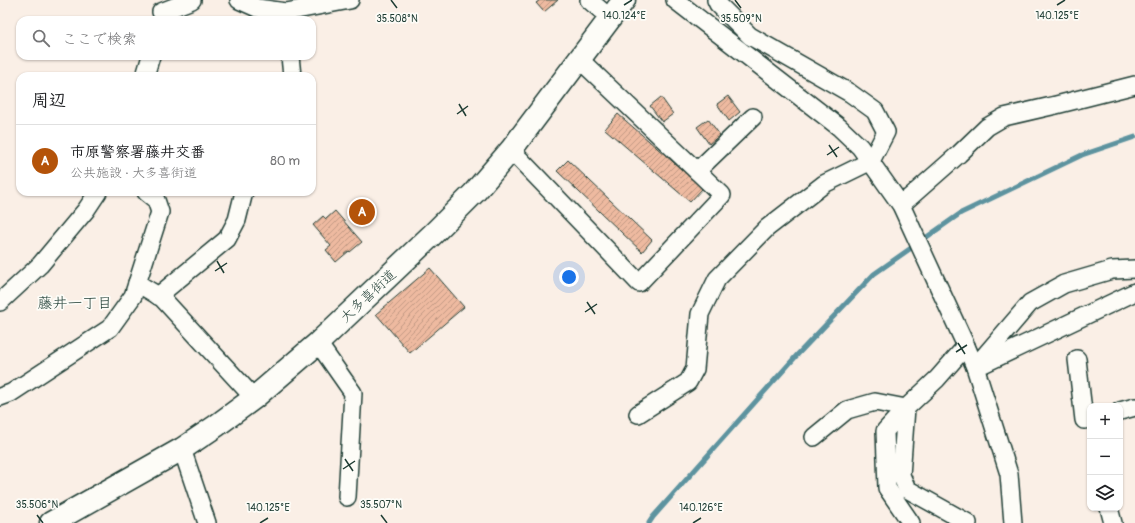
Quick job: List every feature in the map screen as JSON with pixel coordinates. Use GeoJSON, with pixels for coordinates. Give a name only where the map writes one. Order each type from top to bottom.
{"type":"FeatureCollection","features":[{"type":"Feature","properties":{"kind":"highway","name":"大多喜街道"},"geometry":{"type":"LineString","coordinates":[[51,523],[182,449],[254,398],[318,343],[434,233],[474,192],[511,150],[624,0]]}},
{"type":"Feature","properties":{"kind":"street"},"geometry":{"type":"LineString","coordinates":[[160,11],[192,0]]}},
{"type":"Feature","properties":{"kind":"street"},"geometry":{"type":"LineString","coordinates":[[239,0],[257,8],[286,16],[350,0]]}},
{"type":"Feature","properties":{"kind":"street"},"geometry":{"type":"LineString","coordinates":[[589,0],[610,18]]}},
{"type":"Feature","properties":{"kind":"street"},"geometry":{"type":"LineString","coordinates":[[674,0],[839,127],[860,147],[901,205],[975,367],[1009,474],[1013,523]]}},
{"type":"Feature","properties":{"kind":"street"},"geometry":{"type":"LineString","coordinates":[[638,414],[688,382],[695,369],[700,314],[717,280],[767,228],[824,184],[871,161],[886,132],[875,111],[850,93],[750,36],[718,4],[716,0]]}},
{"type":"Feature","properties":{"kind":"street"},"geometry":{"type":"LineString","coordinates":[[511,150],[639,283],[722,195],[579,58]]}},
{"type":"Feature","properties":{"kind":"street"},"geometry":{"type":"LineString","coordinates":[[146,72],[150,60]]}},
{"type":"Feature","properties":{"kind":"street"},"geometry":{"type":"LineString","coordinates":[[290,60],[292,72]]}},
{"type":"Feature","properties":{"kind":"street"},"geometry":{"type":"LineString","coordinates":[[901,205],[960,154],[987,127],[1004,117],[1135,85]]}},
{"type":"Feature","properties":{"kind":"street"},"geometry":{"type":"LineString","coordinates":[[697,170],[753,117]]}},
{"type":"Feature","properties":{"kind":"street"},"geometry":{"type":"LineString","coordinates":[[0,302],[40,266],[86,210],[95,196]]}},
{"type":"Feature","properties":{"kind":"street"},"geometry":{"type":"LineString","coordinates":[[0,397],[11,393],[110,328],[133,296],[160,212],[156,200],[151,196]]}},
{"type":"Feature","properties":{"kind":"street"},"geometry":{"type":"LineString","coordinates":[[158,296],[227,239],[237,220],[243,196]]}},
{"type":"Feature","properties":{"kind":"street"},"geometry":{"type":"LineString","coordinates":[[975,367],[1030,303],[1064,284],[1112,270],[1135,269]]}},
{"type":"Feature","properties":{"kind":"street"},"geometry":{"type":"LineString","coordinates":[[137,283],[162,298],[254,398]]}},
{"type":"Feature","properties":{"kind":"street"},"geometry":{"type":"LineString","coordinates":[[975,367],[1135,292]]}},
{"type":"Feature","properties":{"kind":"street"},"geometry":{"type":"LineString","coordinates":[[318,343],[353,393],[347,497]]}},
{"type":"Feature","properties":{"kind":"street"},"geometry":{"type":"LineString","coordinates":[[911,523],[887,488],[885,431],[906,408],[938,379],[966,346]]}},
{"type":"Feature","properties":{"kind":"street"},"geometry":{"type":"LineString","coordinates":[[1077,358],[1084,420],[1087,420]]}},
{"type":"Feature","properties":{"kind":"street"},"geometry":{"type":"LineString","coordinates":[[814,437],[847,410],[875,402],[906,408]]}},
{"type":"Feature","properties":{"kind":"street"},"geometry":{"type":"LineString","coordinates":[[906,408],[901,475],[907,489],[968,523]]}},
{"type":"Feature","properties":{"kind":"street"},"geometry":{"type":"LineString","coordinates":[[1123,410],[1135,408]]}},
{"type":"Feature","properties":{"kind":"street"},"geometry":{"type":"LineString","coordinates":[[182,449],[207,523]]}},
{"type":"Feature","properties":{"kind":"street"},"geometry":{"type":"LineString","coordinates":[[1110,511],[1113,523]]}},
{"type":"Feature","properties":{"kind":"building"},"geometry":{"type":"Polygon","coordinates":[[[540,0],[558,0],[544,12],[536,3],[540,0]]]}},
{"type":"Feature","properties":{"kind":"building"},"geometry":{"type":"Polygon","coordinates":[[[728,96],[740,112],[729,121],[717,104],[728,96]]]}},
{"type":"Feature","properties":{"kind":"building"},"geometry":{"type":"Polygon","coordinates":[[[661,97],[673,114],[662,122],[650,106],[661,97]]]}},
{"type":"Feature","properties":{"kind":"building"},"geometry":{"type":"Polygon","coordinates":[[[618,114],[703,188],[690,202],[605,129],[618,114]]]}},
{"type":"Feature","properties":{"kind":"building"},"geometry":{"type":"Polygon","coordinates":[[[708,119],[720,135],[709,144],[697,127],[708,119]]]}},
{"type":"Feature","properties":{"kind":"building"},"geometry":{"type":"Polygon","coordinates":[[[568,160],[652,240],[642,252],[557,171],[568,160]]]}},
{"type":"Feature","properties":{"kind":"building"},"geometry":{"type":"Polygon","coordinates":[[[335,211],[362,242],[336,262],[326,250],[331,246],[313,225],[323,216],[326,219],[335,211]]]}},
{"type":"Feature","properties":{"kind":"building"},"geometry":{"type":"Polygon","coordinates":[[[430,268],[464,307],[410,353],[376,314],[430,268]]]}},
{"type":"Feature","properties":{"kind":"waterway"},"geometry":{"type":"LineString","coordinates":[[649,523],[798,354],[874,274],[961,213],[1082,155],[1135,137]]}},
{"type":"Feature","properties":{"kind":"place","name":"市原警察署藤井交番"},"geometry":{"type":"Point","coordinates":[362,212]}},
{"type":"Feature","properties":{"kind":"district","name":"藤井一丁目"},"geometry":{"type":"Point","coordinates":[75,303]}}]}
